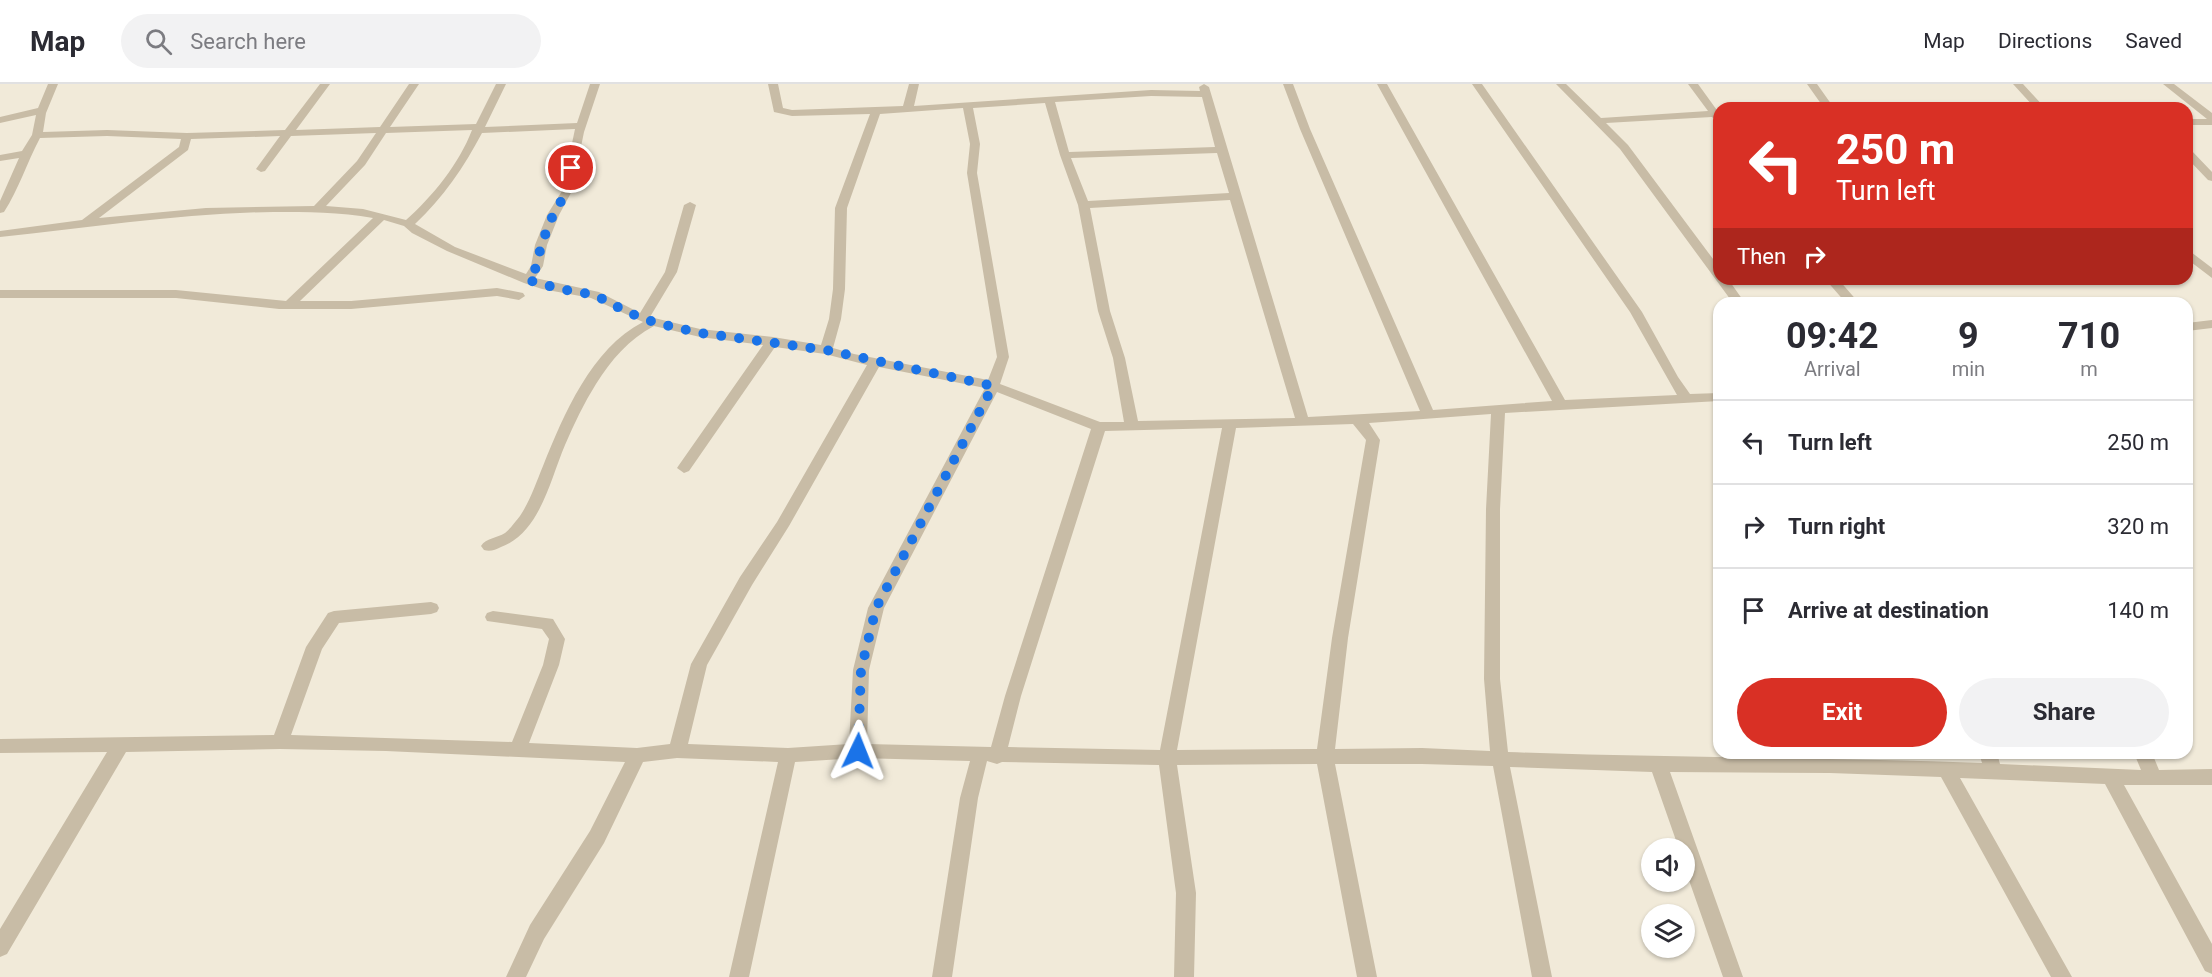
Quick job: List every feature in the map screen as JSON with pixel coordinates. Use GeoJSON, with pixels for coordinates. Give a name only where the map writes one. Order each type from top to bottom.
{"type":"FeatureCollection","features":[{"type":"Feature","properties":{"kind":"street"},"geometry":{"type":"LineString","coordinates":[[0,210],[13,188],[26,154],[37,135],[53,84]]}},
{"type":"Feature","properties":{"kind":"street"},"geometry":{"type":"LineString","coordinates":[[261,169],[325,84]]}},
{"type":"Feature","properties":{"kind":"street"},"geometry":{"type":"LineString","coordinates":[[318,208],[361,163],[414,84]]}},
{"type":"Feature","properties":{"kind":"street"},"geometry":{"type":"LineString","coordinates":[[408,224],[425,210],[453,175],[501,84]]}},
{"type":"Feature","properties":{"kind":"street"},"geometry":{"type":"LineString","coordinates":[[528,280],[537,266],[541,245],[553,215],[567,191],[581,126],[595,84]]}},
{"type":"Feature","properties":{"kind":"street"},"geometry":{"type":"LineString","coordinates":[[773,84],[778,110],[792,113],[876,111],[1049,99],[1150,89],[1205,89],[1221,150],[1303,422]]}},
{"type":"Feature","properties":{"kind":"street"},"geometry":{"type":"LineString","coordinates":[[908,108],[914,84]]}},
{"type":"Feature","properties":{"kind":"street"},"geometry":{"type":"LineString","coordinates":[[1288,84],[1305,129],[1428,413]]}},
{"type":"Feature","properties":{"kind":"street"},"geometry":{"type":"LineString","coordinates":[[1382,84],[1561,405]]}},
{"type":"Feature","properties":{"kind":"street"},"geometry":{"type":"LineString","coordinates":[[1477,84],[1636,312],[1672,378],[1686,398]]}},
{"type":"Feature","properties":{"kind":"street"},"geometry":{"type":"LineString","coordinates":[[1561,84],[1624,147],[1713,268]]}},
{"type":"Feature","properties":{"kind":"street"},"geometry":{"type":"LineString","coordinates":[[1694,84],[1713,111]]}},
{"type":"Feature","properties":{"kind":"street"},"geometry":{"type":"LineString","coordinates":[[1812,84],[1825,102]]}},
{"type":"Feature","properties":{"kind":"street"},"geometry":{"type":"LineString","coordinates":[[2018,84],[2034,102]]}},
{"type":"Feature","properties":{"kind":"street"},"geometry":{"type":"LineString","coordinates":[[2168,84],[2190,102]]}},
{"type":"Feature","properties":{"kind":"street"},"geometry":{"type":"LineString","coordinates":[[1049,99],[1065,155],[1084,205],[1104,311],[1119,358],[1132,426]]}},
{"type":"Feature","properties":{"kind":"street"},"geometry":{"type":"LineString","coordinates":[[858,751],[861,670],[876,608],[993,386],[1003,357],[992,302],[988,262],[976,208],[972,173],[975,144],[967,104]]}},
{"type":"Feature","properties":{"kind":"street"},"geometry":{"type":"LineString","coordinates":[[2193,104],[2212,120]]}},
{"type":"Feature","properties":{"kind":"street"},"geometry":{"type":"LineString","coordinates":[[0,120],[43,110]]}},
{"type":"Feature","properties":{"kind":"street"},"geometry":{"type":"LineString","coordinates":[[826,350],[835,319],[839,289],[841,208],[876,111]]}},
{"type":"Feature","properties":{"kind":"street"},"geometry":{"type":"LineString","coordinates":[[1599,121],[1656,116],[1713,117]]}},
{"type":"Feature","properties":{"kind":"street"},"geometry":{"type":"LineString","coordinates":[[2193,122],[2212,120]]}},
{"type":"Feature","properties":{"kind":"street"},"geometry":{"type":"LineString","coordinates":[[37,135],[107,133],[187,136],[581,126]]}},
{"type":"Feature","properties":{"kind":"street"},"geometry":{"type":"LineString","coordinates":[[81,225],[184,148],[187,136]]}},
{"type":"Feature","properties":{"kind":"street"},"geometry":{"type":"LineString","coordinates":[[1065,155],[1221,150]]}},
{"type":"Feature","properties":{"kind":"street"},"geometry":{"type":"LineString","coordinates":[[0,158],[26,154]]}},
{"type":"Feature","properties":{"kind":"street"},"geometry":{"type":"LineString","coordinates":[[2193,158],[2212,178]]}},
{"type":"Feature","properties":{"kind":"street"},"geometry":{"type":"LineString","coordinates":[[1084,205],[1236,196]]}},
{"type":"Feature","properties":{"kind":"street"},"geometry":{"type":"LineString","coordinates":[[489,546],[511,536],[530,513],[577,406],[613,350],[648,319],[671,272],[690,205]]}},
{"type":"Feature","properties":{"kind":"street"},"geometry":{"type":"LineString","coordinates":[[0,234],[211,210],[318,208],[381,217],[408,224],[416,231],[451,249],[528,280],[595,295],[627,312],[648,319],[700,333],[773,341],[826,350],[993,386],[1099,427],[1357,420],[1498,408],[1713,397]]}},
{"type":"Feature","properties":{"kind":"street"},"geometry":{"type":"LineString","coordinates":[[292,302],[381,217]]}},
{"type":"Feature","properties":{"kind":"street"},"geometry":{"type":"LineString","coordinates":[[2193,258],[2212,274]]}},
{"type":"Feature","properties":{"kind":"street"},"geometry":{"type":"LineString","coordinates":[[2198,263],[2212,263]]}},
{"type":"Feature","properties":{"kind":"street"},"geometry":{"type":"LineString","coordinates":[[1836,285],[1848,297]]}},
{"type":"Feature","properties":{"kind":"street"},"geometry":{"type":"LineString","coordinates":[[0,294],[176,294],[279,305],[351,305],[497,292],[519,296]]}},
{"type":"Feature","properties":{"kind":"street"},"geometry":{"type":"LineString","coordinates":[[2193,326],[2212,324]]}},
{"type":"Feature","properties":{"kind":"street"},"geometry":{"type":"LineString","coordinates":[[684,468],[773,341]]}},
{"type":"Feature","properties":{"kind":"street"},"geometry":{"type":"LineString","coordinates":[[676,751],[699,664],[746,581],[787,518],[875,362]]}},
{"type":"Feature","properties":{"kind":"street"},"geometry":{"type":"LineString","coordinates":[[1498,408],[1493,509],[1492,680],[1500,759],[1542,977]]}},
{"type":"Feature","properties":{"kind":"street"},"geometry":{"type":"LineString","coordinates":[[1357,420],[1367,429],[1372,440],[1340,638],[1325,758],[1367,977]]}},
{"type":"Feature","properties":{"kind":"street"},"geometry":{"type":"LineString","coordinates":[[1184,977],[1186,893],[1167,758],[1230,425]]}},
{"type":"Feature","properties":{"kind":"street"},"geometry":{"type":"LineString","coordinates":[[942,977],[969,798],[1013,696],[1099,427]]}},
{"type":"Feature","properties":{"kind":"street"},"geometry":{"type":"LineString","coordinates":[[280,742],[314,647],[334,617],[431,608]]}},
{"type":"Feature","properties":{"kind":"street"},"geometry":{"type":"LineString","coordinates":[[493,617],[547,623],[557,639],[551,665],[517,751]]}},
{"type":"Feature","properties":{"kind":"street"},"geometry":{"type":"LineString","coordinates":[[0,746],[280,742],[386,744],[638,755],[676,751],[788,755],[858,751],[1167,758],[1422,756],[1658,763],[1828,759],[1946,770],[2111,777],[2212,777]]}},
{"type":"Feature","properties":{"kind":"street"},"geometry":{"type":"LineString","coordinates":[[0,947],[122,743]]}},
{"type":"Feature","properties":{"kind":"street"},"geometry":{"type":"LineString","coordinates":[[516,977],[537,932],[597,837],[638,755]]}},
{"type":"Feature","properties":{"kind":"street"},"geometry":{"type":"LineString","coordinates":[[739,977],[788,755]]}},
{"type":"Feature","properties":{"kind":"street"},"geometry":{"type":"LineString","coordinates":[[1990,759],[1994,772]]}},
{"type":"Feature","properties":{"kind":"street"},"geometry":{"type":"LineString","coordinates":[[2145,759],[2153,778]]}},
{"type":"Feature","properties":{"kind":"street"},"geometry":{"type":"LineString","coordinates":[[1658,763],[1734,977]]}},
{"type":"Feature","properties":{"kind":"street"},"geometry":{"type":"LineString","coordinates":[[1946,770],[2062,977]]}},
{"type":"Feature","properties":{"kind":"street"},"geometry":{"type":"LineString","coordinates":[[2111,777],[2212,964]]}},
{"type":"Feature","properties":{"kind":"route"},"geometry":{"type":"LineString","coordinates":[[571,168],[567,191],[553,215],[541,245],[537,266],[528,280],[542,285],[595,295],[627,312],[656,323],[700,333],[773,341],[826,350],[852,358],[933,372],[993,386],[876,608],[861,670],[858,751]]}}]}
